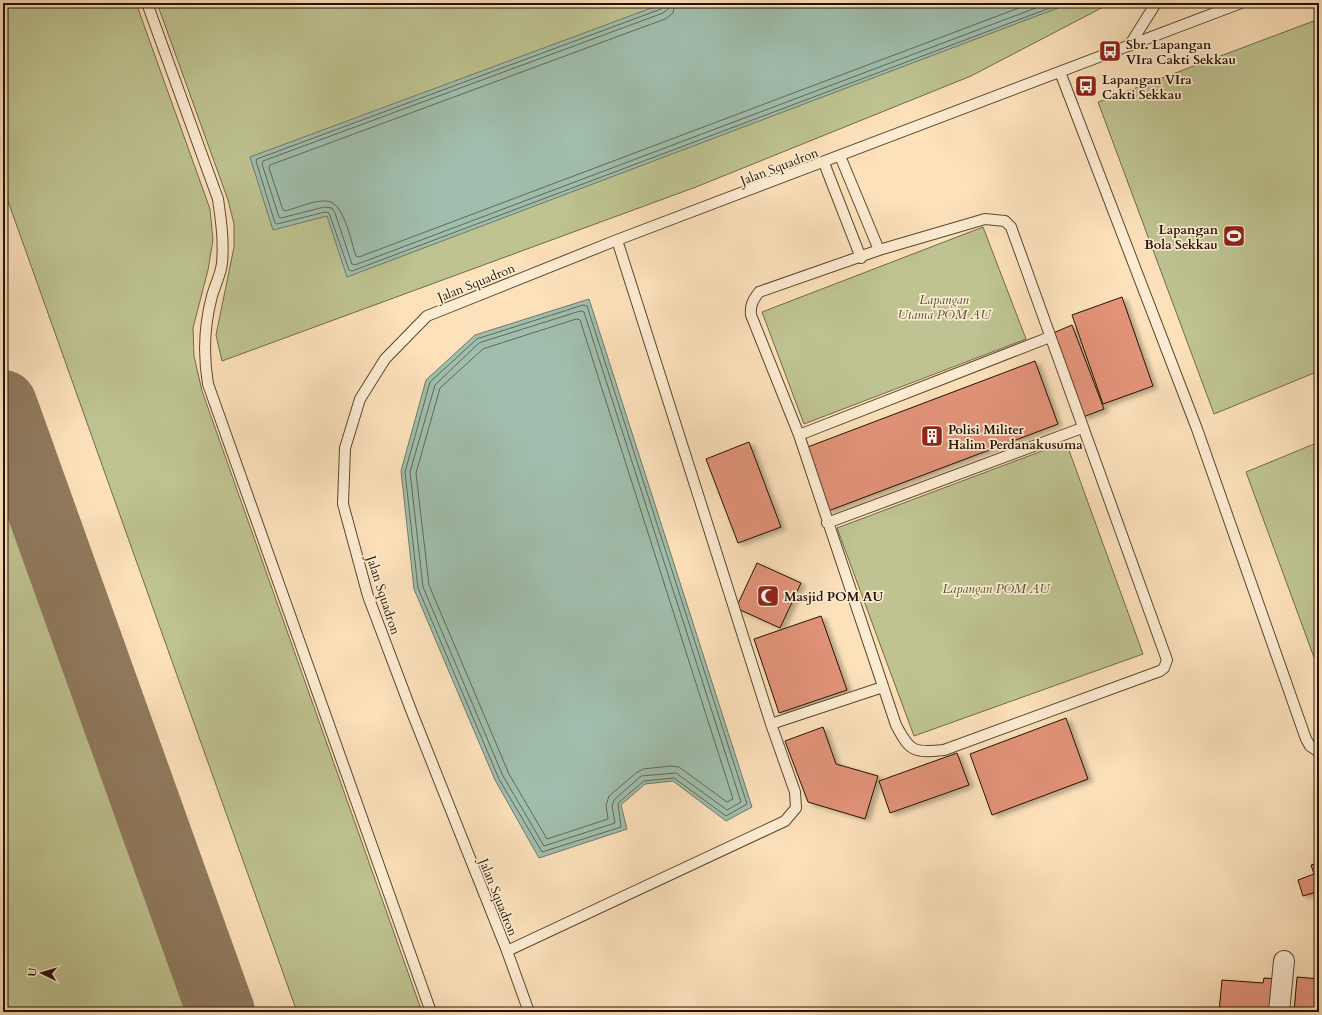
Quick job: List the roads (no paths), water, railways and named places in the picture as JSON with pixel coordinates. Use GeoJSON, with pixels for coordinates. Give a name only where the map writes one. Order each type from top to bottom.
{"type":"FeatureCollection","features":[{"type":"Feature","properties":{"kind":"street"},"geometry":{"type":"LineString","coordinates":[[1279,1012],[1284,962]]}},
{"type":"Feature","properties":{"kind":"lane"},"geometry":{"type":"LineString","coordinates":[[147,3],[219,205],[223,231],[222,265],[212,296],[204,336],[204,359],[208,384],[431,1012]]}},
{"type":"Feature","properties":{"kind":"lane"},"geometry":{"type":"LineString","coordinates":[[1128,46],[1156,3]]}},
{"type":"Feature","properties":{"kind":"lane","name":"Jalan Squadron"},"geometry":{"type":"LineString","coordinates":[[529,1012],[507,951],[411,710],[368,596],[343,504],[345,448],[360,399],[385,359],[427,316],[617,240],[824,163],[1241,3]]}},
{"type":"Feature","properties":{"kind":"lane"},"geometry":{"type":"LineString","coordinates":[[1060,72],[1197,429],[1306,739],[1310,746],[1319,752]]}},
{"type":"Feature","properties":{"kind":"lane"},"geometry":{"type":"LineString","coordinates":[[840,156],[879,250]]}},
{"type":"Feature","properties":{"kind":"lane"},"geometry":{"type":"LineString","coordinates":[[824,163],[861,258]]}},
{"type":"Feature","properties":{"kind":"lane"},"geometry":{"type":"LineString","coordinates":[[985,219],[1005,221],[1011,227],[1082,428],[1167,660],[1164,668],[944,750],[927,752],[916,750],[905,744],[896,725],[798,435],[751,315],[752,302],[759,292],[861,258],[879,250],[985,219]]}},
{"type":"Feature","properties":{"kind":"lane"},"geometry":{"type":"LineString","coordinates":[[507,951],[785,821],[794,813],[796,808],[795,792],[771,724],[617,240]]}},
{"type":"Feature","properties":{"kind":"lane"},"geometry":{"type":"LineString","coordinates":[[798,435],[1050,337]]}},
{"type":"Feature","properties":{"kind":"lane"},"geometry":{"type":"LineString","coordinates":[[827,523],[1082,428]]}},
{"type":"Feature","properties":{"kind":"lane"},"geometry":{"type":"LineString","coordinates":[[771,724],[883,687]]}},
{"type":"Feature","properties":{"kind":"water"},"geometry":{"type":"Polygon","coordinates":[[[665,3],[1071,3],[347,277],[327,216],[273,230],[250,157],[665,3]]]}},
{"type":"Feature","properties":{"kind":"water"},"geometry":{"type":"Polygon","coordinates":[[[589,299],[752,807],[726,821],[673,781],[645,784],[621,805],[627,829],[539,858],[495,780],[414,589],[401,471],[426,380],[475,335],[589,299]]]}},
{"type":"Feature","properties":{"kind":"place","name":"Sbr. Lapangan VIra Cakti Sekkau"},"geometry":{"type":"Point","coordinates":[1110,51]}},
{"type":"Feature","properties":{"kind":"place","name":"Lapangan VIra Cakti Sekkau"},"geometry":{"type":"Point","coordinates":[1086,86]}},
{"type":"Feature","properties":{"kind":"place","name":"Lapangan Bola Sekkau"},"geometry":{"type":"Point","coordinates":[1234,236]}},
{"type":"Feature","properties":{"kind":"place","name":"Polisi Militer Halim Perdanakusuma"},"geometry":{"type":"Point","coordinates":[932,436]}},
{"type":"Feature","properties":{"kind":"place","name":"Masjid POM AU"},"geometry":{"type":"Point","coordinates":[768,596]}},
{"type":"Feature","properties":{"kind":"park label","name":"Lapangan Utama POM AU"},"geometry":{"type":"Point","coordinates":[944,306]}},
{"type":"Feature","properties":{"kind":"park label","name":"Lapangan POM AU"},"geometry":{"type":"Point","coordinates":[996,588]}}]}
